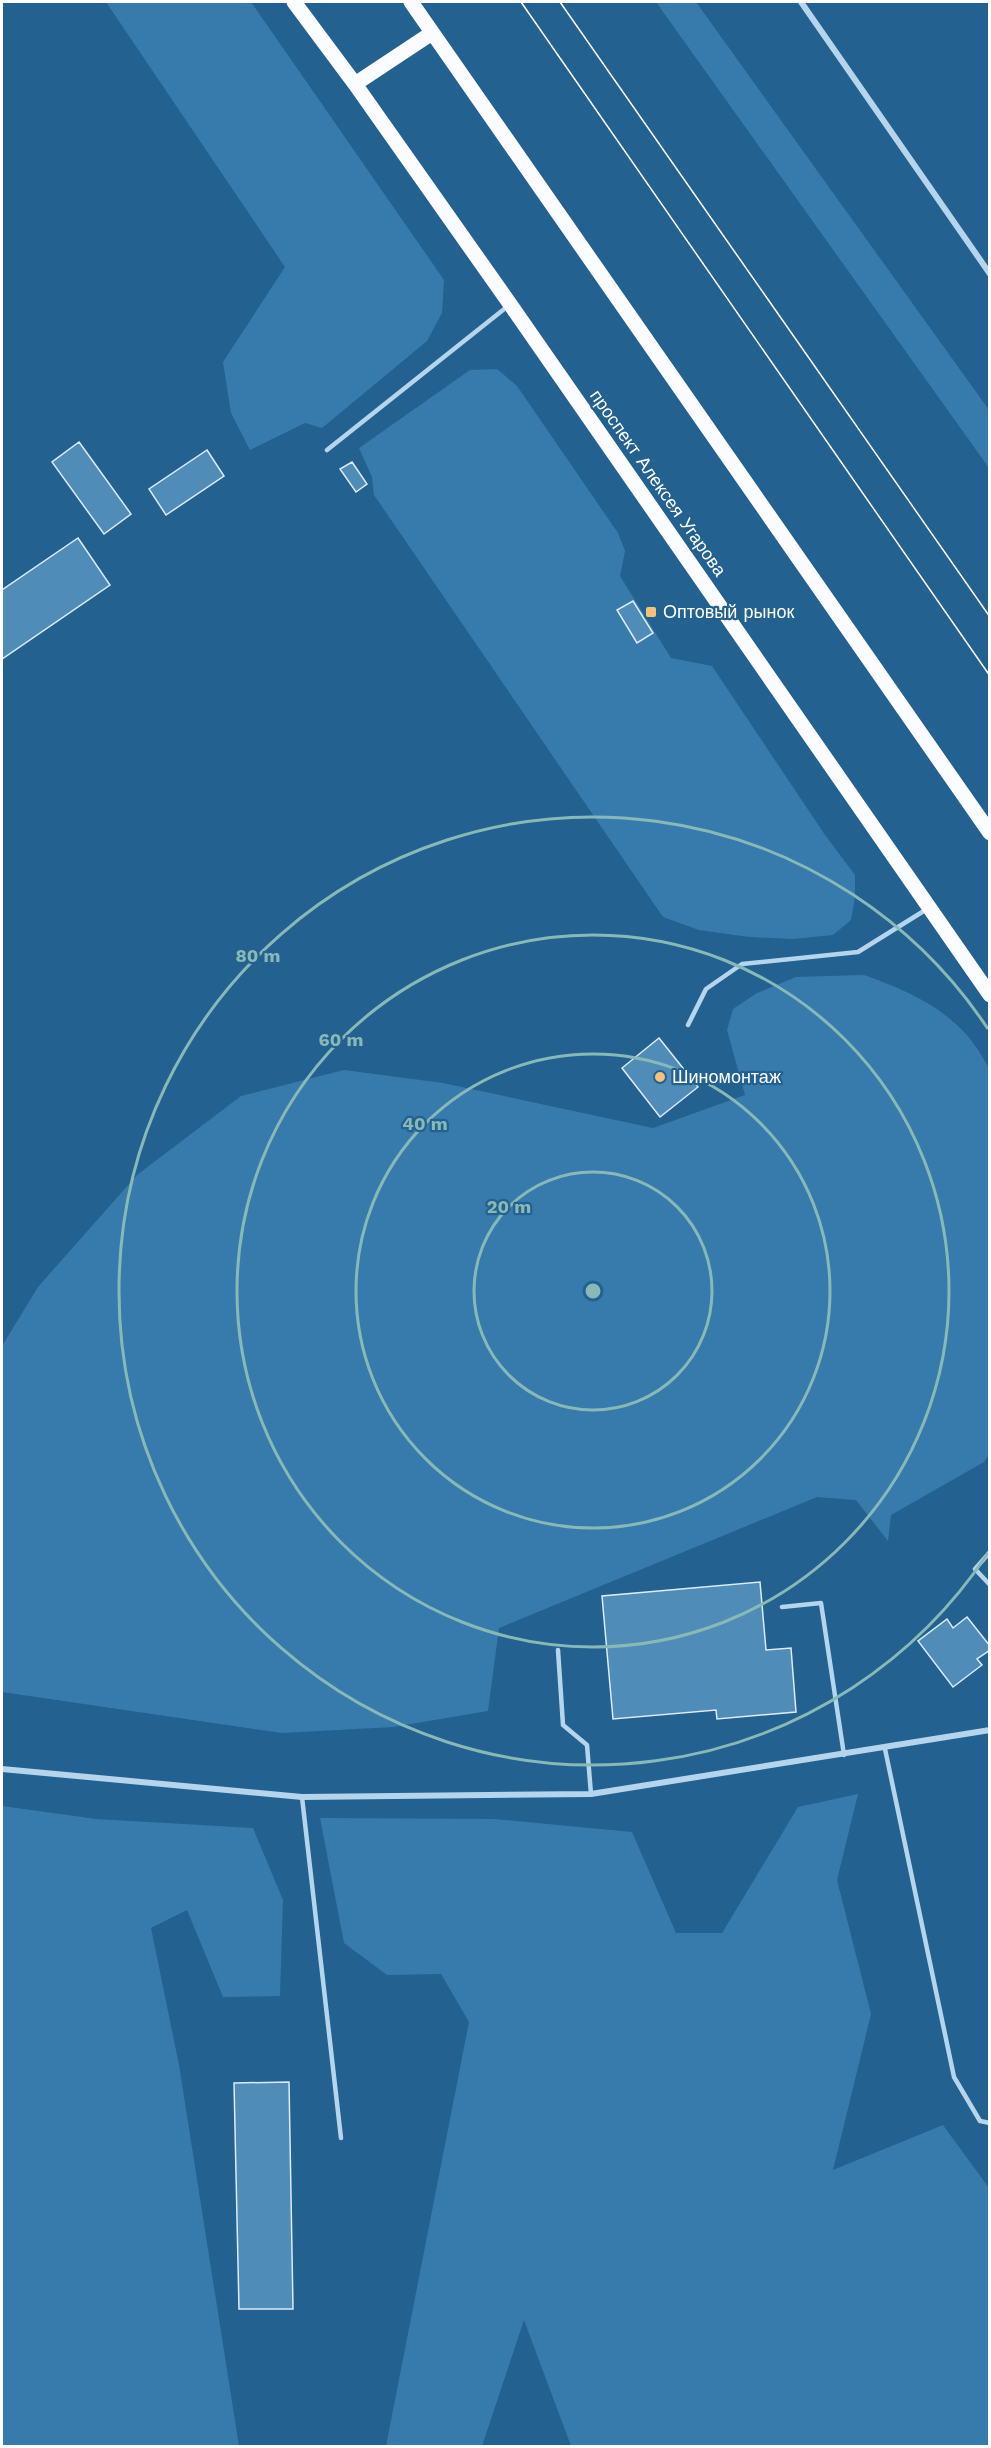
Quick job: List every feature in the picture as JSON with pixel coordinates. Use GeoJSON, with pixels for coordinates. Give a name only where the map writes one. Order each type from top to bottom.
{"type":"FeatureCollection","features":[{"type":"Feature","properties":{"kind":"main road","name":"проспект Алексея Угарова"},"geometry":{"type":"LineString","coordinates":[[294,2],[355,84],[510,304],[990,995]]}},
{"type":"Feature","properties":{"kind":"main road"},"geometry":{"type":"LineString","coordinates":[[411,2],[990,832]]}},
{"type":"Feature","properties":{"kind":"main road"},"geometry":{"type":"LineString","coordinates":[[355,84],[432,33]]}},
{"type":"Feature","properties":{"kind":"street"},"geometry":{"type":"LineString","coordinates":[[801,2],[990,274]]}},
{"type":"Feature","properties":{"kind":"street"},"geometry":{"type":"LineString","coordinates":[[2,1769],[302,1797],[591,1794],[885,1749],[990,1730]]}},
{"type":"Feature","properties":{"kind":"lane"},"geometry":{"type":"LineString","coordinates":[[327,450],[510,304]]}},
{"type":"Feature","properties":{"kind":"lane"},"geometry":{"type":"LineString","coordinates":[[688,1025],[705,989],[742,964],[858,952],[929,908]]}},
{"type":"Feature","properties":{"kind":"lane"},"geometry":{"type":"LineString","coordinates":[[990,1552],[975,1569],[990,1585]]}},
{"type":"Feature","properties":{"kind":"lane"},"geometry":{"type":"LineString","coordinates":[[782,1607],[821,1604],[844,1755]]}},
{"type":"Feature","properties":{"kind":"lane"},"geometry":{"type":"LineString","coordinates":[[558,1650],[562,1725],[587,1745],[591,1794]]}},
{"type":"Feature","properties":{"kind":"lane"},"geometry":{"type":"LineString","coordinates":[[885,1749],[954,2077],[980,2121],[990,2122]]}},
{"type":"Feature","properties":{"kind":"lane"},"geometry":{"type":"LineString","coordinates":[[302,1797],[341,2139]]}},
{"type":"Feature","properties":{"kind":"shaded area"},"geometry":{"type":"Polygon","coordinates":[[[106,2],[251,2],[444,280],[442,313],[427,341],[322,428],[305,423],[250,450],[231,413],[223,362],[285,267],[106,2]]]}},
{"type":"Feature","properties":{"kind":"shaded area"},"geometry":{"type":"Polygon","coordinates":[[[656,2],[696,2],[989,410],[989,468],[656,2]]]}},
{"type":"Feature","properties":{"kind":"shaded area"},"geometry":{"type":"Polygon","coordinates":[[[497,369],[517,386],[618,533],[625,551],[620,576],[671,658],[712,666],[825,835],[855,875],[855,897],[851,920],[833,935],[793,939],[749,937],[699,930],[663,917],[374,495],[372,477],[359,448],[470,370],[497,369]]]}},
{"type":"Feature","properties":{"kind":"shaded area"},"geometry":{"type":"Polygon","coordinates":[[[864,975],[892,985],[931,1005],[968,1037],[989,1068],[990,1453],[984,1462],[891,1515],[888,1541],[856,1500],[817,1497],[499,1628],[488,1711],[393,1727],[282,1733],[2,1692],[2,1346],[38,1287],[137,1175],[241,1096],[344,1070],[443,1083],[653,1128],[745,1095],[727,1030],[733,1009],[757,993],[796,977],[864,975]]]}},
{"type":"Feature","properties":{"kind":"shaded area"},"geometry":{"type":"Polygon","coordinates":[[[858,1794],[837,1880],[871,2014],[833,2170],[943,2125],[989,2188],[989,2446],[571,2446],[524,2320],[482,2446],[386,2446],[469,2022],[441,1974],[387,1975],[344,1943],[320,1818],[494,1819],[632,1832],[676,1933],[722,1933],[798,1807],[858,1794]]]}},
{"type":"Feature","properties":{"kind":"shaded area"},"geometry":{"type":"Polygon","coordinates":[[[2,1806],[96,1819],[253,1828],[283,1900],[280,1996],[223,1997],[187,1910],[151,1928],[179,2065],[239,2446],[2,2446],[2,1806]]]}},
{"type":"Feature","properties":{"kind":"building"},"geometry":{"type":"Polygon","coordinates":[[[79,442],[131,514],[104,534],[52,462],[79,442]]]}},
{"type":"Feature","properties":{"kind":"building"},"geometry":{"type":"Polygon","coordinates":[[[207,450],[224,476],[166,515],[149,489],[207,450]]]}},
{"type":"Feature","properties":{"kind":"building"},"geometry":{"type":"Polygon","coordinates":[[[352,462],[367,484],[356,492],[340,469],[352,462]]]}},
{"type":"Feature","properties":{"kind":"building"},"geometry":{"type":"Polygon","coordinates":[[[78,538],[110,585],[2,659],[2,590],[78,538]]]}},
{"type":"Feature","properties":{"kind":"building"},"geometry":{"type":"Polygon","coordinates":[[[633,601],[653,633],[637,643],[617,610],[633,601]]]}},
{"type":"Feature","properties":{"kind":"building","name":"Шиномонтаж"},"geometry":{"type":"Polygon","coordinates":[[[659,1038],[698,1087],[660,1117],[622,1068],[659,1038]]]}},
{"type":"Feature","properties":{"kind":"building"},"geometry":{"type":"Polygon","coordinates":[[[760,1582],[766,1650],[791,1648],[796,1712],[717,1719],[716,1710],[613,1719],[602,1596],[760,1582]]]}},
{"type":"Feature","properties":{"kind":"building"},"geometry":{"type":"Polygon","coordinates":[[[967,1617],[990,1646],[990,1650],[977,1659],[982,1665],[953,1687],[918,1641],[947,1619],[953,1628],[967,1617]]]}},
{"type":"Feature","properties":{"kind":"building"},"geometry":{"type":"Polygon","coordinates":[[[289,2082],[293,2309],[239,2309],[234,2083],[289,2082]]]}},
{"type":"Feature","properties":{"kind":"tram line"},"geometry":{"type":"LineString","coordinates":[[521,2],[990,676]]}},
{"type":"Feature","properties":{"kind":"tram line"},"geometry":{"type":"LineString","coordinates":[[560,2],[990,617]]}},
{"type":"Feature","properties":{"kind":"place","name":"Оптовый рынок"},"geometry":{"type":"Point","coordinates":[651,612]}},
{"type":"Feature","properties":{"kind":"place","name":"Шиномонтаж"},"geometry":{"type":"Point","coordinates":[660,1077]}}]}
